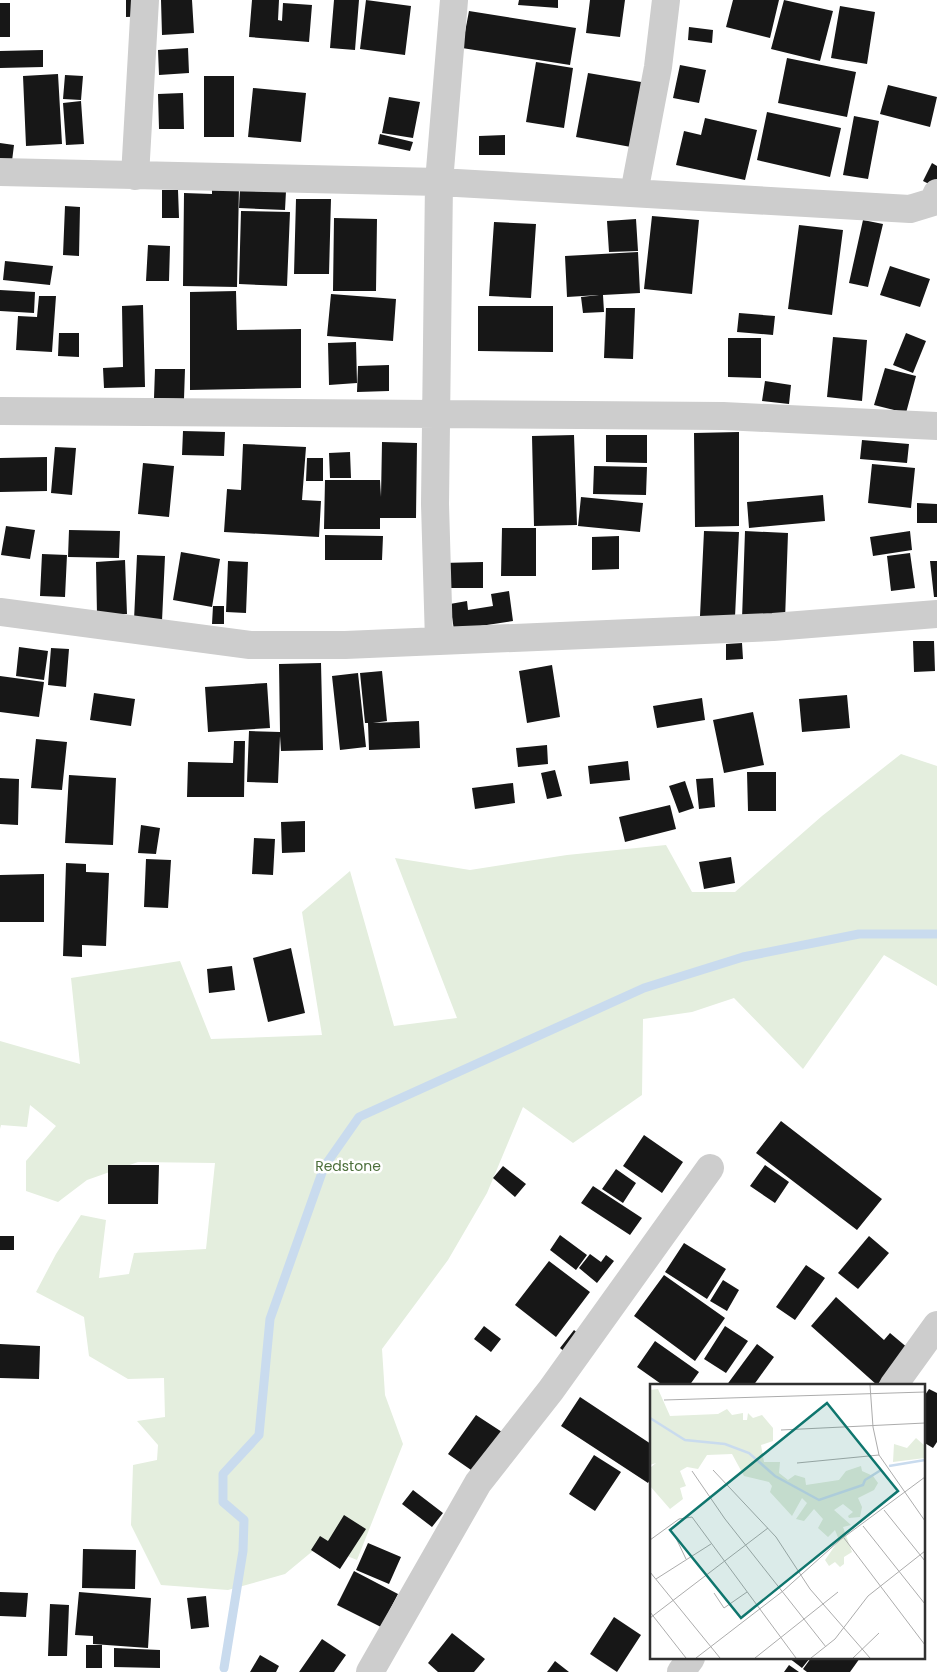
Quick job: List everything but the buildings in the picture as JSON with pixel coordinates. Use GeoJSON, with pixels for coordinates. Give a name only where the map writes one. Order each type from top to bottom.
{"type":"FeatureCollection","features":[{"type":"Feature","properties":{"kind":"street"},"geometry":{"type":"LineString","coordinates":[[135,176],[145,0]]}},
{"type":"Feature","properties":{"kind":"street"},"geometry":{"type":"LineString","coordinates":[[439,641],[435,504],[439,182],[454,0]]}},
{"type":"Feature","properties":{"kind":"street"},"geometry":{"type":"LineString","coordinates":[[634,193],[658,67],[666,0]]}},
{"type":"Feature","properties":{"kind":"street"},"geometry":{"type":"LineString","coordinates":[[0,172],[439,182],[910,209],[933,202],[937,193]]}},
{"type":"Feature","properties":{"kind":"street"},"geometry":{"type":"LineString","coordinates":[[0,411],[723,416],[937,426]]}},
{"type":"Feature","properties":{"kind":"street"},"geometry":{"type":"LineString","coordinates":[[0,612],[250,644],[345,645],[773,627],[937,614]]}},
{"type":"Feature","properties":{"kind":"street"},"geometry":{"type":"LineString","coordinates":[[370,1672],[478,1484],[551,1390],[710,1168]]}},
{"type":"Feature","properties":{"kind":"street"},"geometry":{"type":"LineString","coordinates":[[894,1384],[937,1326]]}},
{"type":"Feature","properties":{"kind":"street"},"geometry":{"type":"LineString","coordinates":[[681,1672],[690,1660]]}},
{"type":"Feature","properties":{"kind":"green space","name":"Redstone"},"geometry":{"type":"Polygon","coordinates":[[[901,754],[937,766],[937,986],[884,955],[803,1069],[734,998],[692,1012],[643,1019],[642,1095],[573,1143],[523,1107],[487,1193],[448,1260],[382,1349],[385,1395],[403,1444],[357,1560],[320,1545],[285,1574],[228,1590],[161,1585],[131,1525],[133,1465],[157,1460],[158,1445],[137,1421],[165,1417],[164,1378],[128,1379],[89,1356],[84,1317],[36,1292],[56,1254],[81,1215],[106,1220],[99,1278],[129,1274],[134,1253],[206,1249],[215,1163],[138,1162],[87,1180],[58,1202],[26,1191],[26,1161],[56,1126],[30,1105],[27,1127],[1,1125],[0,1129],[0,1041],[80,1064],[71,978],[180,961],[211,1039],[322,1035],[302,912],[350,871],[394,1026],[457,1018],[395,858],[470,870],[567,855],[666,845],[692,892],[735,892],[822,816],[901,754]]]}},
{"type":"Feature","properties":{"kind":"waterway"},"geometry":{"type":"LineString","coordinates":[[224,1668],[243,1551],[244,1520],[223,1502],[223,1474],[259,1435],[270,1319],[324,1167],[359,1117],[644,988],[743,957],[859,934],[937,934]]}}]}
